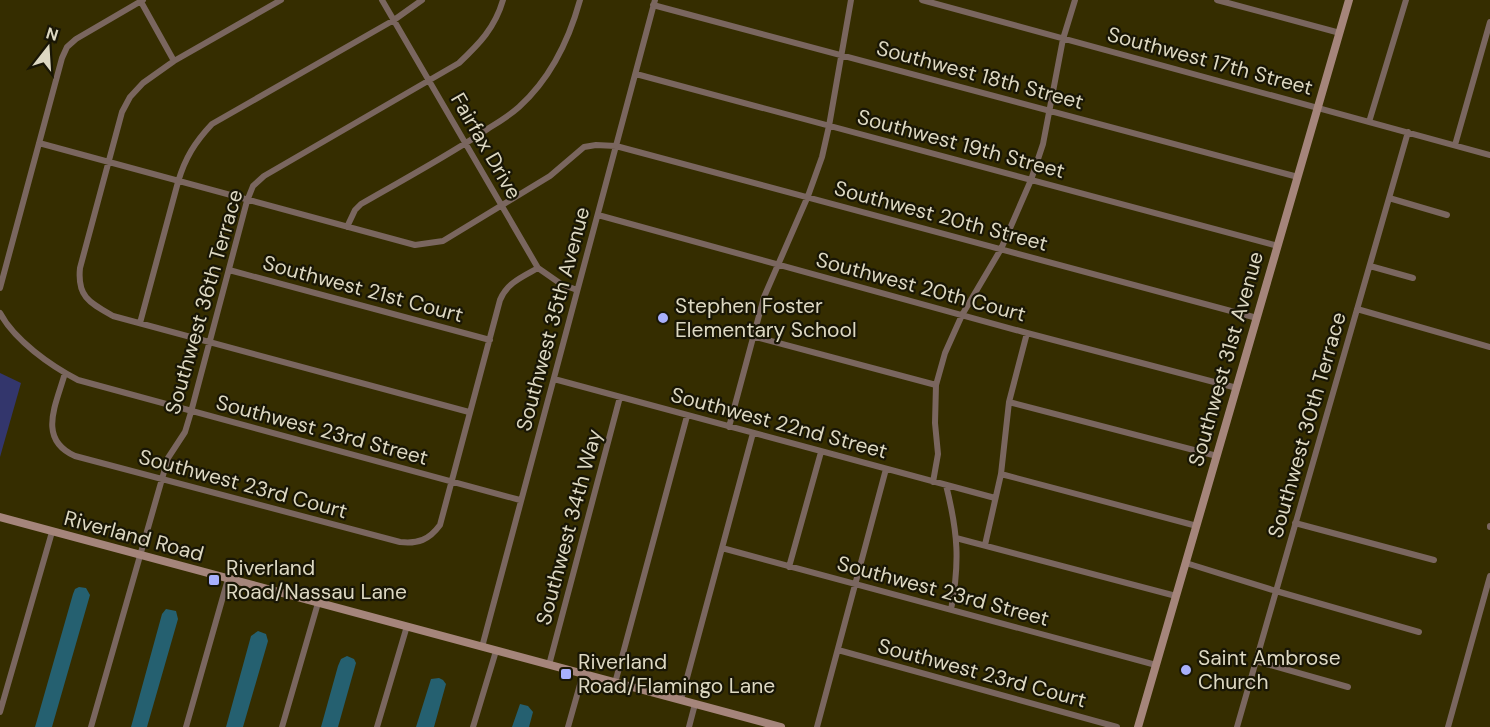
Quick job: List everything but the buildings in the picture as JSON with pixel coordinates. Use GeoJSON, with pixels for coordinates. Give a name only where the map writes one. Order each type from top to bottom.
{"type":"FeatureCollection","features":[{"type":"Feature","properties":{"kind":"street"},"geometry":{"type":"LineString","coordinates":[[0,288],[62,58],[67,47],[76,39],[141,0],[174,61]]}},
{"type":"Feature","properties":{"kind":"street"},"geometry":{"type":"LineString","coordinates":[[280,0],[174,61],[143,83],[130,97],[122,112],[107,162],[80,268],[81,292],[93,305],[113,316],[469,412]]}},
{"type":"Feature","properties":{"kind":"street","name":"Fairfax Drive"},"geometry":{"type":"LineString","coordinates":[[382,0],[538,268],[561,284],[577,290]]}},
{"type":"Feature","properties":{"kind":"street"},"geometry":{"type":"LineString","coordinates":[[140,323],[184,161],[194,144],[212,124],[394,20],[422,0]]}},
{"type":"Feature","properties":{"kind":"street","name":"Southwest 36th Terrace"},"geometry":{"type":"LineString","coordinates":[[91,727],[161,479],[168,458],[185,432],[191,412],[247,201],[253,186],[264,176],[459,63],[484,39],[500,13],[504,0]]}},
{"type":"Feature","properties":{"kind":"street"},"geometry":{"type":"LineString","coordinates":[[347,227],[355,210],[361,204],[466,144],[519,108],[542,83],[560,54],[574,22],[580,0]]}},
{"type":"Feature","properties":{"kind":"street"},"geometry":{"type":"LineString","coordinates":[[729,426],[764,297],[808,196],[822,157],[851,0]]}},
{"type":"Feature","properties":{"kind":"street","name":"Southwest 17th Street"},"geometry":{"type":"LineString","coordinates":[[922,0],[1490,155]]}},
{"type":"Feature","properties":{"kind":"street"},"geometry":{"type":"LineString","coordinates":[[933,482],[938,454],[935,423],[936,385],[945,353],[962,315],[1001,249],[1031,180],[1043,144],[1063,39],[1075,0]]}},
{"type":"Feature","properties":{"kind":"street"},"geometry":{"type":"LineString","coordinates":[[1217,0],[1340,33]]}},
{"type":"Feature","properties":{"kind":"street","name":"Southwest 31st Avenue"},"geometry":{"type":"LineString","coordinates":[[1138,727],[1349,0]]}},
{"type":"Feature","properties":{"kind":"street"},"geometry":{"type":"LineString","coordinates":[[1370,122],[1406,0]]}},
{"type":"Feature","properties":{"kind":"street","name":"Southwest 18th Street"},"geometry":{"type":"LineString","coordinates":[[654,2],[842,55],[1298,177]]}},
{"type":"Feature","properties":{"kind":"street","name":"Southwest 35th Avenue"},"geometry":{"type":"LineString","coordinates":[[482,647],[654,2]]}},
{"type":"Feature","properties":{"kind":"street"},"geometry":{"type":"LineString","coordinates":[[1455,145],[1490,22]]}},
{"type":"Feature","properties":{"kind":"street","name":"Southwest 19th Street"},"geometry":{"type":"LineString","coordinates":[[636,74],[1278,246]]}},
{"type":"Feature","properties":{"kind":"street","name":"Southwest 30th Terrace"},"geometry":{"type":"LineString","coordinates":[[1237,727],[1408,132]]}},
{"type":"Feature","properties":{"kind":"street","name":"Southwest 20th Street"},"geometry":{"type":"LineString","coordinates":[[39,143],[415,245],[443,241],[550,176],[584,147],[616,146],[1257,318]]}},
{"type":"Feature","properties":{"kind":"street"},"geometry":{"type":"LineString","coordinates":[[1389,198],[1447,215]]}},
{"type":"Feature","properties":{"kind":"street","name":"Southwest 20th Court"},"geometry":{"type":"LineString","coordinates":[[598,215],[1027,333],[1237,387]]}},
{"type":"Feature","properties":{"kind":"street"},"geometry":{"type":"LineString","coordinates":[[1370,266],[1413,278]]}},
{"type":"Feature","properties":{"kind":"street"},"geometry":{"type":"LineString","coordinates":[[452,482],[469,412],[505,290],[538,268]]}},
{"type":"Feature","properties":{"kind":"street","name":"Southwest 21st Court"},"geometry":{"type":"LineString","coordinates":[[229,270],[490,340]]}},
{"type":"Feature","properties":{"kind":"street"},"geometry":{"type":"LineString","coordinates":[[1357,309],[1490,346]]}},
{"type":"Feature","properties":{"kind":"street","name":"Southwest 23rd Street"},"geometry":{"type":"LineString","coordinates":[[0,313],[6,325],[17,336],[65,373],[78,380],[520,500]]}},
{"type":"Feature","properties":{"kind":"street"},"geometry":{"type":"LineString","coordinates":[[985,545],[1001,474],[1009,402],[1027,333]]}},
{"type":"Feature","properties":{"kind":"street"},"geometry":{"type":"LineString","coordinates":[[752,336],[936,385]]}},
{"type":"Feature","properties":{"kind":"street","name":"Southwest 23rd Court"},"geometry":{"type":"LineString","coordinates":[[65,373],[52,426],[53,437],[58,446],[75,456],[400,542],[413,543],[432,536],[440,525],[452,482]]}},
{"type":"Feature","properties":{"kind":"street","name":"Southwest 22nd Street"},"geometry":{"type":"LineString","coordinates":[[554,379],[995,498]]}},
{"type":"Feature","properties":{"kind":"street","name":"Southwest 34th Way"},"geometry":{"type":"LineString","coordinates":[[549,665],[620,398]]}},
{"type":"Feature","properties":{"kind":"street"},"geometry":{"type":"LineString","coordinates":[[1009,402],[1217,456]]}},
{"type":"Feature","properties":{"kind":"street"},"geometry":{"type":"LineString","coordinates":[[615,683],[687,416]]}},
{"type":"Feature","properties":{"kind":"street"},"geometry":{"type":"LineString","coordinates":[[681,700],[753,434]]}},
{"type":"Feature","properties":{"kind":"street"},"geometry":{"type":"LineString","coordinates":[[789,567],[821,452]]}},
{"type":"Feature","properties":{"kind":"street"},"geometry":{"type":"LineString","coordinates":[[817,727],[886,469]]}},
{"type":"Feature","properties":{"kind":"street"},"geometry":{"type":"LineString","coordinates":[[1001,474],[1197,526]]}},
{"type":"Feature","properties":{"kind":"street"},"geometry":{"type":"LineString","coordinates":[[946,485],[956,538],[958,563],[951,610]]}},
{"type":"Feature","properties":{"kind":"street","name":"Riverland Road"},"geometry":{"type":"LineString","coordinates":[[0,517],[681,700],[764,725],[781,727]]}},
{"type":"Feature","properties":{"kind":"street"},"geometry":{"type":"LineString","coordinates":[[1295,523],[1434,560]]}},
{"type":"Feature","properties":{"kind":"street"},"geometry":{"type":"LineString","coordinates":[[0,712],[52,532]]}},
{"type":"Feature","properties":{"kind":"street"},"geometry":{"type":"LineString","coordinates":[[956,538],[1176,596]]}},
{"type":"Feature","properties":{"kind":"street","name":"Southwest 23rd Street"},"geometry":{"type":"LineString","coordinates":[[722,548],[1156,665]]}},
{"type":"Feature","properties":{"kind":"street"},"geometry":{"type":"LineString","coordinates":[[1186,563],[1419,632]]}},
{"type":"Feature","properties":{"kind":"street"},"geometry":{"type":"LineString","coordinates":[[1448,727],[1490,576]]}},
{"type":"Feature","properties":{"kind":"street"},"geometry":{"type":"LineString","coordinates":[[186,727],[228,579]]}},
{"type":"Feature","properties":{"kind":"street"},"geometry":{"type":"LineString","coordinates":[[282,727],[318,603]]}},
{"type":"Feature","properties":{"kind":"street"},"geometry":{"type":"LineString","coordinates":[[377,727],[407,626]]}},
{"type":"Feature","properties":{"kind":"street"},"geometry":{"type":"LineString","coordinates":[[473,727],[495,651]]}},
{"type":"Feature","properties":{"kind":"street","name":"Southwest 23rd Court"},"geometry":{"type":"LineString","coordinates":[[838,651],[1117,727]]}},
{"type":"Feature","properties":{"kind":"street"},"geometry":{"type":"LineString","coordinates":[[1256,661],[1348,687]]}},
{"type":"Feature","properties":{"kind":"street"},"geometry":{"type":"LineString","coordinates":[[568,727],[583,674]]}},
{"type":"Feature","properties":{"kind":"street"},"geometry":{"type":"LineString","coordinates":[[689,727],[695,704]]}},
{"type":"Feature","properties":{"kind":"shaded area"},"geometry":{"type":"Polygon","coordinates":[[[0,373],[21,383],[0,457],[0,373]]]}},
{"type":"Feature","properties":{"kind":"water"},"geometry":{"type":"Polygon","coordinates":[[[79,587],[86,588],[90,595],[52,727],[35,727],[73,594],[79,587]]]}},
{"type":"Feature","properties":{"kind":"water"},"geometry":{"type":"Polygon","coordinates":[[[166,609],[176,611],[178,619],[147,727],[131,727],[162,614],[166,609]]]}},
{"type":"Feature","properties":{"kind":"water"},"geometry":{"type":"Polygon","coordinates":[[[258,631],[266,634],[268,641],[243,727],[226,727],[251,636],[258,631]]]}},
{"type":"Feature","properties":{"kind":"water"},"geometry":{"type":"Polygon","coordinates":[[[347,656],[354,659],[356,663],[338,727],[321,727],[338,666],[341,659],[347,656]]]}},
{"type":"Feature","properties":{"kind":"water"},"geometry":{"type":"Polygon","coordinates":[[[439,678],[446,684],[434,727],[416,727],[431,679],[439,678]]]}},
{"type":"Feature","properties":{"kind":"water"},"geometry":{"type":"Polygon","coordinates":[[[520,704],[528,706],[533,712],[529,727],[512,727],[520,704]]]}},
{"type":"Feature","properties":{"kind":"place","name":"Stephen Foster Elementary School"},"geometry":{"type":"Point","coordinates":[663,318]}},
{"type":"Feature","properties":{"kind":"place","name":"Riverland Road/Nassau Lane"},"geometry":{"type":"Point","coordinates":[214,580]}},
{"type":"Feature","properties":{"kind":"place","name":"Saint Ambrose Church"},"geometry":{"type":"Point","coordinates":[1186,670]}},
{"type":"Feature","properties":{"kind":"place","name":"Riverland Road/Flamingo Lane"},"geometry":{"type":"Point","coordinates":[566,674]}}]}
